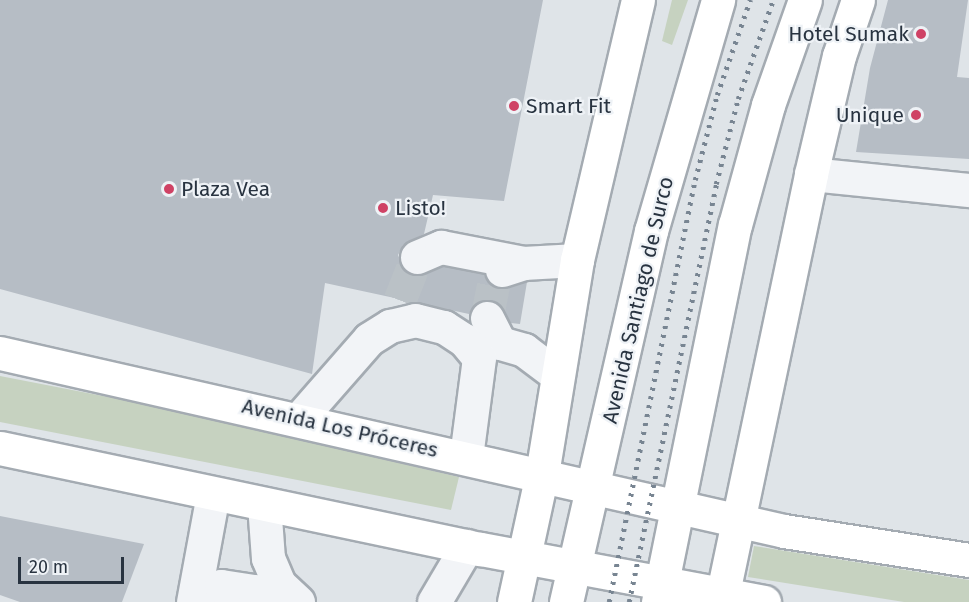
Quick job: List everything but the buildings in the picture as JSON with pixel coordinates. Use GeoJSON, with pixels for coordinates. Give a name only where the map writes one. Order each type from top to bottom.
{"type":"FeatureCollection","features":[{"type":"Feature","properties":{"kind":"main road"},"geometry":{"type":"LineString","coordinates":[[514,602],[542,474],[556,374],[577,260],[638,0]]}},
{"type":"Feature","properties":{"kind":"main road","name":"Avenida Santiago de Surco"},"geometry":{"type":"LineString","coordinates":[[566,602],[651,231],[718,0]]}},
{"type":"Feature","properties":{"kind":"main road"},"geometry":{"type":"LineString","coordinates":[[660,593],[735,225],[768,105],[805,0]]}},
{"type":"Feature","properties":{"kind":"main road"},"geometry":{"type":"LineString","coordinates":[[721,598],[811,174],[840,56],[858,0]]}},
{"type":"Feature","properties":{"kind":"main road","name":"Avenida Los Próceres"},"geometry":{"type":"LineString","coordinates":[[0,353],[594,485],[737,520],[862,546],[969,560]]}},
{"type":"Feature","properties":{"kind":"main road"},"geometry":{"type":"LineString","coordinates":[[0,448],[213,494],[575,566],[660,593],[764,602]]}},
{"type":"Feature","properties":{"kind":"street"},"geometry":{"type":"LineString","coordinates":[[811,174],[969,190]]}},
{"type":"Feature","properties":{"kind":"street"},"geometry":{"type":"LineString","coordinates":[[417,257],[441,248],[509,268],[577,260]]}},
{"type":"Feature","properties":{"kind":"street"},"geometry":{"type":"LineString","coordinates":[[299,419],[369,339],[395,313],[444,327],[464,340],[489,339],[524,350],[556,374]]}},
{"type":"Feature","properties":{"kind":"street"},"geometry":{"type":"LineString","coordinates":[[466,457],[489,339]]}},
{"type":"Feature","properties":{"kind":"street"},"geometry":{"type":"LineString","coordinates":[[193,602],[213,494]]}},
{"type":"Feature","properties":{"kind":"street"},"geometry":{"type":"LineString","coordinates":[[193,602],[221,585],[262,598],[268,558],[264,504]]}},
{"type":"Feature","properties":{"kind":"street"},"geometry":{"type":"LineString","coordinates":[[434,602],[467,546]]}},
{"type":"Feature","properties":{"kind":"street"},"geometry":{"type":"LineString","coordinates":[[268,558],[279,584],[298,602]]}},
{"type":"Feature","properties":{"kind":"green space"},"geometry":{"type":"Polygon","coordinates":[[[672,0],[688,0],[672,45],[662,41],[672,0]]]}},
{"type":"Feature","properties":{"kind":"green space"},"geometry":{"type":"Polygon","coordinates":[[[0,376],[170,409],[459,477],[451,510],[0,422],[0,376]]]}},
{"type":"Feature","properties":{"kind":"green space"},"geometry":{"type":"Polygon","coordinates":[[[754,546],[969,580],[969,602],[904,602],[748,577],[754,546]]]}},
{"type":"Feature","properties":{"kind":"tunnel"},"geometry":{"type":"LineString","coordinates":[[400,300],[417,257]]}},
{"type":"Feature","properties":{"kind":"tunnel"},"geometry":{"type":"LineString","coordinates":[[487,318],[496,273]]}},
{"type":"Feature","properties":{"kind":"railway"},"geometry":{"type":"LineString","coordinates":[[609,602],[695,180],[717,95],[750,0]]}},
{"type":"Feature","properties":{"kind":"railway"},"geometry":{"type":"LineString","coordinates":[[629,602],[716,184],[738,99],[773,0]]}},
{"type":"Feature","properties":{"kind":"place","name":"Hotel Sumak"},"geometry":{"type":"Point","coordinates":[921,34]}},
{"type":"Feature","properties":{"kind":"place","name":"Smart Fit"},"geometry":{"type":"Point","coordinates":[514,106]}},
{"type":"Feature","properties":{"kind":"place","name":"Unique"},"geometry":{"type":"Point","coordinates":[916,115]}},
{"type":"Feature","properties":{"kind":"place","name":"Plaza Vea"},"geometry":{"type":"Point","coordinates":[169,189]}},
{"type":"Feature","properties":{"kind":"place","name":"Listo!"},"geometry":{"type":"Point","coordinates":[383,208]}}]}
